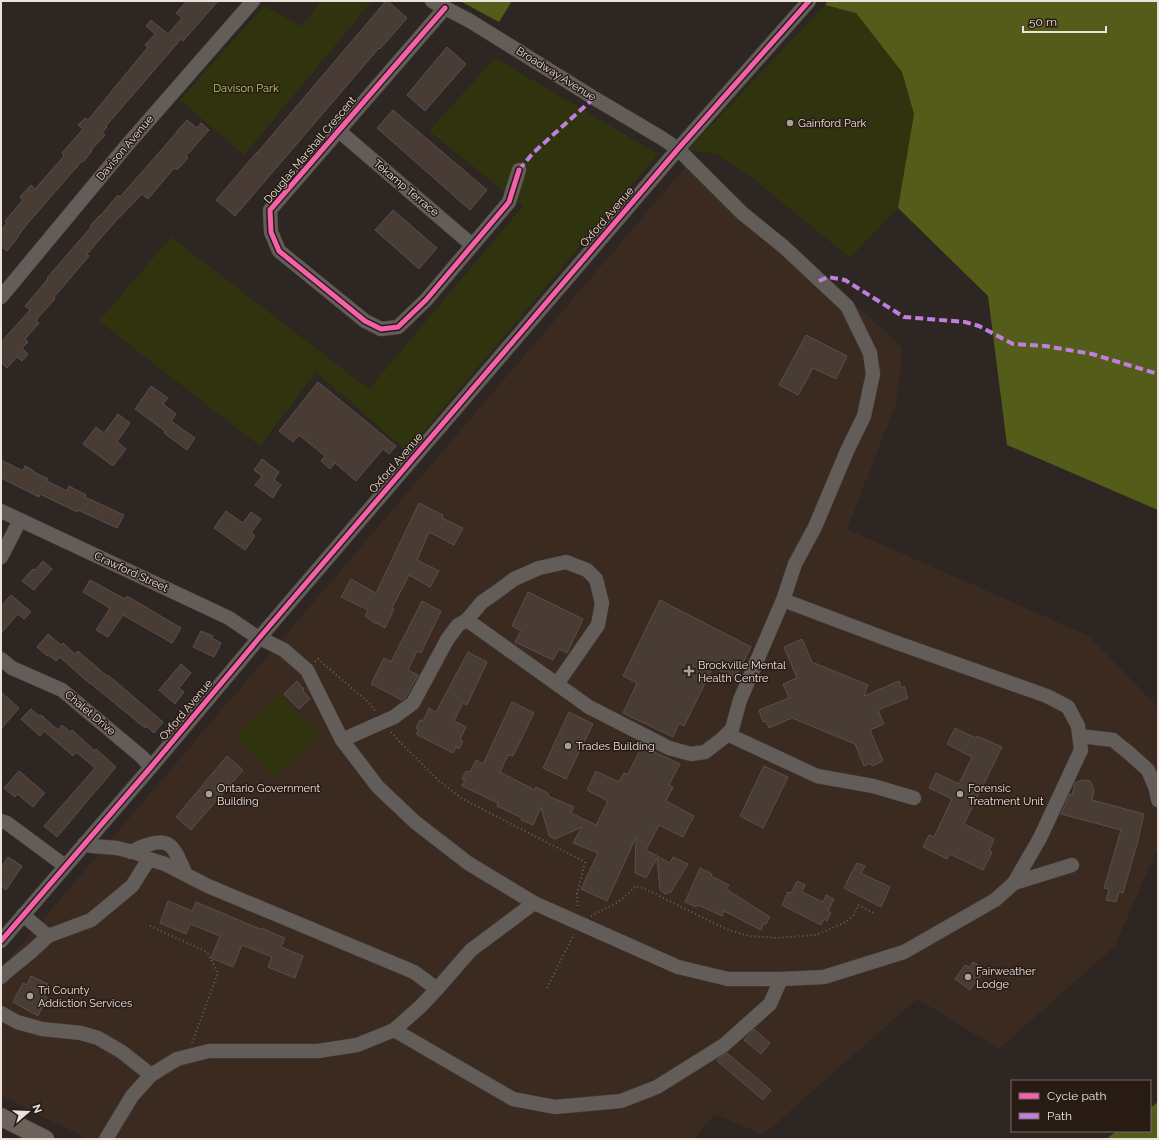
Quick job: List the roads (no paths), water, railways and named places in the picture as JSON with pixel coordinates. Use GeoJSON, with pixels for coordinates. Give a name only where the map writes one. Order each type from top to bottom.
{"type":"FeatureCollection","features":[{"type":"Feature","properties":{"kind":"main road"},"geometry":{"type":"LineString","coordinates":[[1,1117],[45,1139]]}},
{"type":"Feature","properties":{"kind":"street","name":"Davison Avenue"},"geometry":{"type":"LineString","coordinates":[[1,297],[128,144],[253,1]]}},
{"type":"Feature","properties":{"kind":"street","name":"Broadway Avenue"},"geometry":{"type":"LineString","coordinates":[[432,1],[470,21],[678,149],[742,213],[784,247],[847,306],[870,353],[873,374],[864,416],[814,527],[795,564],[783,600],[740,700],[732,729],[727,734]]}},
{"type":"Feature","properties":{"kind":"street","name":"Oxford Avenue"},"geometry":{"type":"LineString","coordinates":[[1,941],[678,149],[809,1]]}},
{"type":"Feature","properties":{"kind":"street","name":"Douglas Marshall Crescent"},"geometry":{"type":"LineString","coordinates":[[445,8],[270,210],[271,232],[279,251],[364,321],[381,329],[398,327],[426,300],[509,202],[519,170]]}},
{"type":"Feature","properties":{"kind":"street","name":"Tekamp Terrace"},"geometry":{"type":"LineString","coordinates":[[339,131],[472,245]]}},
{"type":"Feature","properties":{"kind":"street","name":"Crawford Street"},"geometry":{"type":"LineString","coordinates":[[1,511],[229,618],[284,650],[307,670],[342,740]]}},
{"type":"Feature","properties":{"kind":"street"},"geometry":{"type":"LineString","coordinates":[[1,557],[20,520]]}},
{"type":"Feature","properties":{"kind":"street"},"geometry":{"type":"LineString","coordinates":[[557,684],[598,625],[602,603],[596,579],[588,570],[566,562],[539,568],[514,579],[498,592],[482,602],[467,620],[458,625],[447,640],[413,703],[394,717],[342,740],[378,787],[415,822],[468,863],[534,903],[678,967],[728,979],[781,980],[824,977],[904,952],[996,900],[1014,883],[1040,838],[1081,750],[1078,726],[1068,707],[1047,696],[892,641],[783,600]]}},
{"type":"Feature","properties":{"kind":"street"},"geometry":{"type":"LineString","coordinates":[[467,620],[589,708],[669,748],[691,754],[705,752],[727,734],[817,776],[873,786],[914,798]]}},
{"type":"Feature","properties":{"kind":"street","name":"Chalet Drive"},"geometry":{"type":"LineString","coordinates":[[1,659],[12,668],[62,690],[142,757],[151,767]]}},
{"type":"Feature","properties":{"kind":"street"},"geometry":{"type":"LineString","coordinates":[[1080,736],[1113,740],[1129,753],[1148,770],[1156,789],[1158,800]]}},
{"type":"Feature","properties":{"kind":"street"},"geometry":{"type":"LineString","coordinates":[[1,821],[65,866]]}},
{"type":"Feature","properties":{"kind":"street"},"geometry":{"type":"LineString","coordinates":[[131,852],[141,846],[163,842],[172,848],[186,874]]}},
{"type":"Feature","properties":{"kind":"street"},"geometry":{"type":"LineString","coordinates":[[84,844],[117,848],[136,853],[165,864],[208,886],[414,972],[437,989]]}},
{"type":"Feature","properties":{"kind":"street"},"geometry":{"type":"LineString","coordinates":[[1,977],[48,936],[91,920],[132,886],[149,859]]}},
{"type":"Feature","properties":{"kind":"street"},"geometry":{"type":"LineString","coordinates":[[1014,883],[1072,865]]}},
{"type":"Feature","properties":{"kind":"street"},"geometry":{"type":"LineString","coordinates":[[106,1139],[132,1096],[151,1075],[177,1059],[209,1051],[318,1051],[357,1045],[394,1030],[421,1006],[471,950],[534,903]]}},
{"type":"Feature","properties":{"kind":"street"},"geometry":{"type":"LineString","coordinates":[[23,915],[48,936]]}},
{"type":"Feature","properties":{"kind":"street"},"geometry":{"type":"LineString","coordinates":[[394,1030],[513,1099],[554,1107],[621,1101],[656,1087],[724,1045],[770,1004],[781,980]]}},
{"type":"Feature","properties":{"kind":"street"},"geometry":{"type":"LineString","coordinates":[[3,1016],[17,1022],[42,1029],[81,1033],[98,1038],[122,1052],[151,1075]]}},
{"type":"Feature","properties":{"kind":"place","name":"Gainford Park"},"geometry":{"type":"Point","coordinates":[790,123]}},
{"type":"Feature","properties":{"kind":"place","name":"Brockville Mental Health Centre"},"geometry":{"type":"Point","coordinates":[689,671]}},
{"type":"Feature","properties":{"kind":"place","name":"Trades Building"},"geometry":{"type":"Point","coordinates":[568,746]}},
{"type":"Feature","properties":{"kind":"place","name":"Ontario Government Building"},"geometry":{"type":"Point","coordinates":[209,794]}},
{"type":"Feature","properties":{"kind":"place","name":"Forensic Treatment Unit"},"geometry":{"type":"Point","coordinates":[960,794]}},
{"type":"Feature","properties":{"kind":"place","name":"Fairweather Lodge"},"geometry":{"type":"Point","coordinates":[968,977]}},
{"type":"Feature","properties":{"kind":"place","name":"Tri County Addiction Services"},"geometry":{"type":"Point","coordinates":[30,996]}},
{"type":"Feature","properties":{"kind":"park label","name":"Davison Park"},"geometry":{"type":"Point","coordinates":[246,88]}}]}
